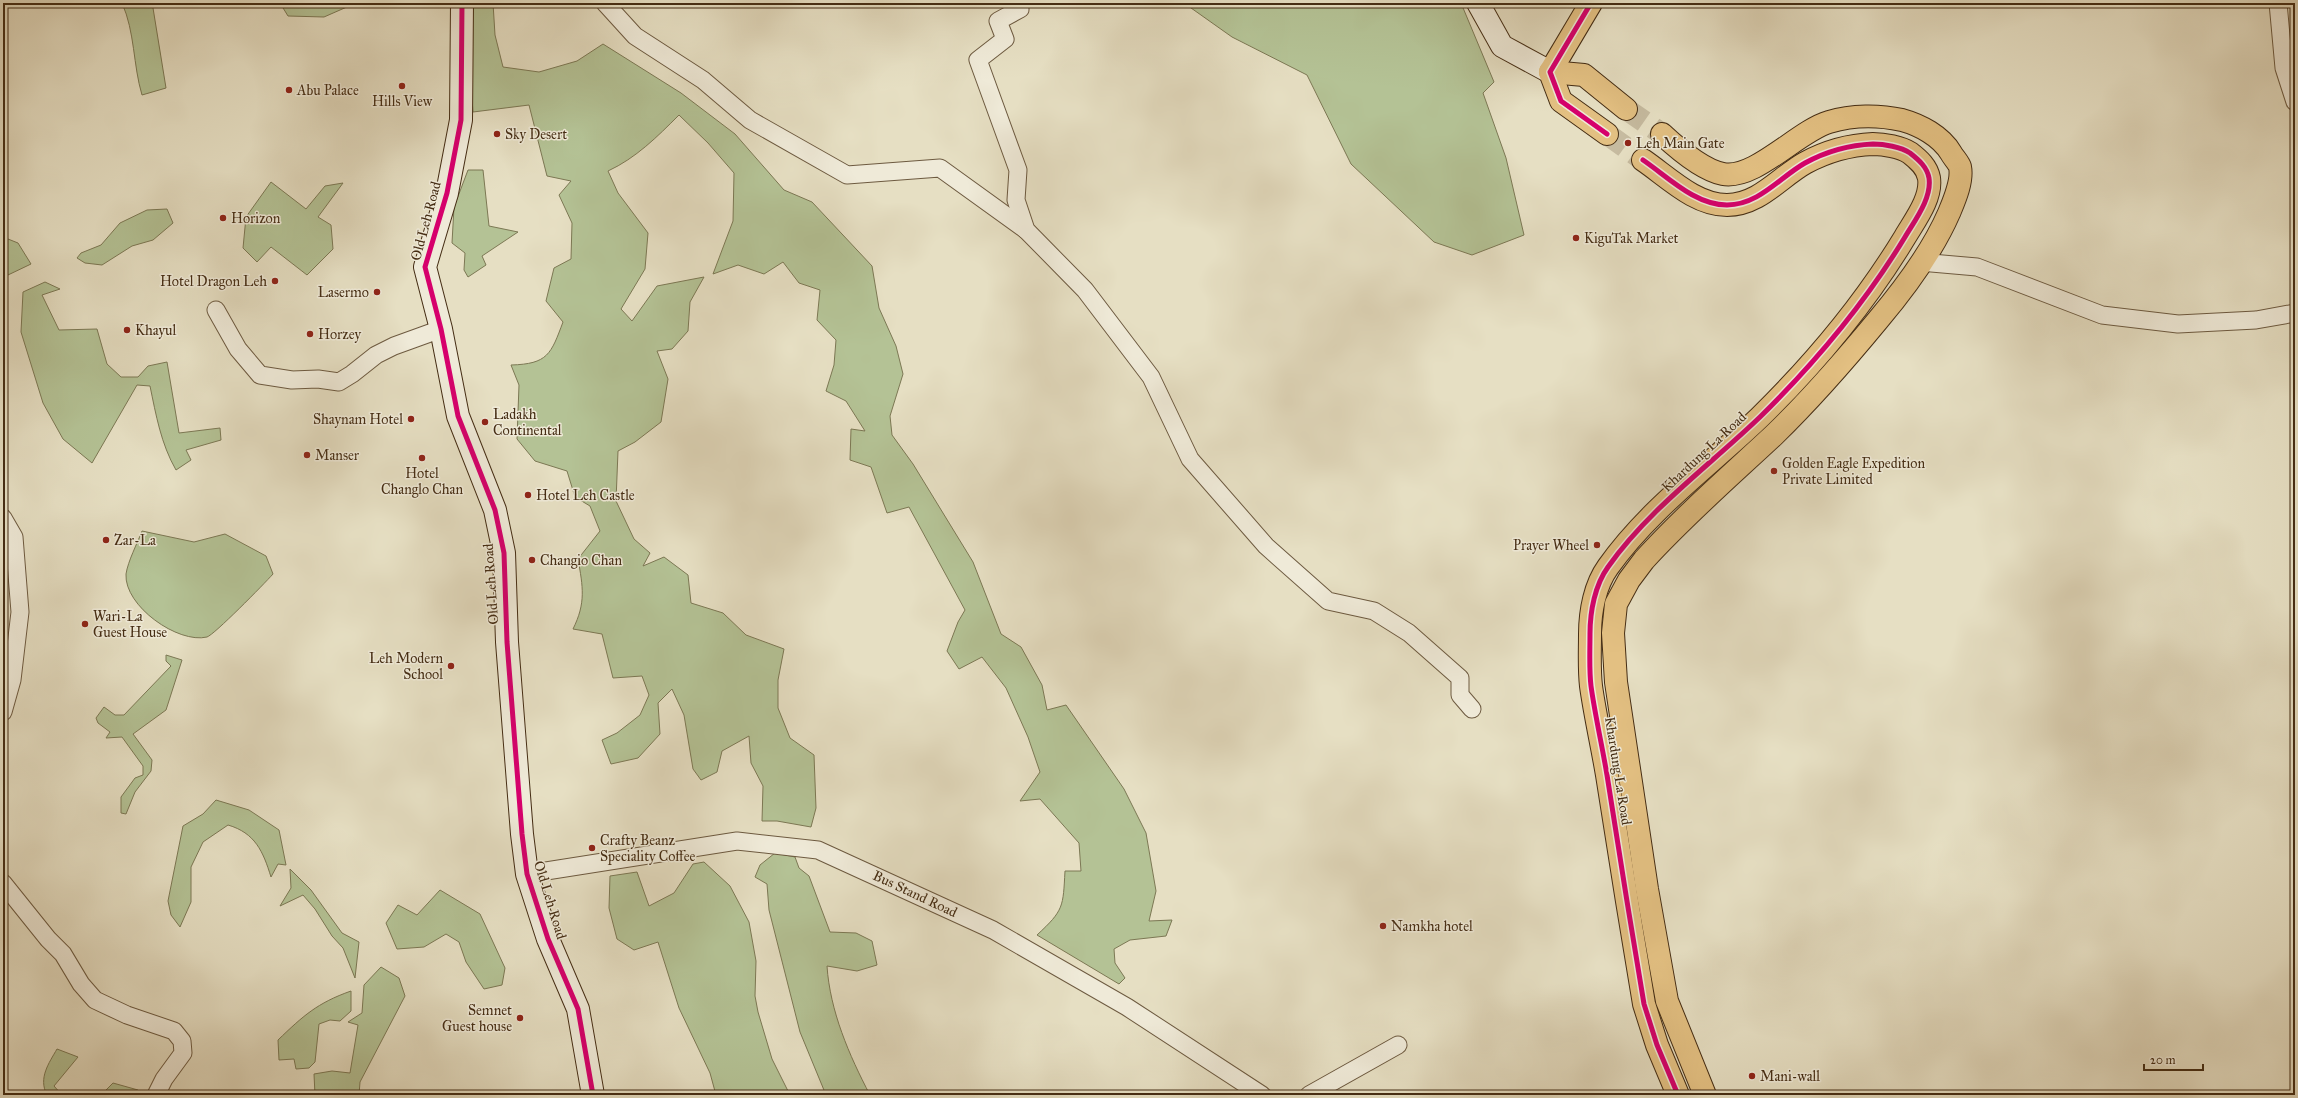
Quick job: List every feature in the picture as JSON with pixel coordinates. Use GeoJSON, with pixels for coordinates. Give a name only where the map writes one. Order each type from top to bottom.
{"type":"FeatureCollection","features":[{"type":"Feature","properties":{"kind":"main road"},"geometry":{"type":"LineString","coordinates":[[1585,7],[1550,72],[1561,101],[1608,134]]}},
{"type":"Feature","properties":{"kind":"main road"},"geometry":{"type":"LineString","coordinates":[[1550,72],[1584,75],[1626,109]]}},
{"type":"Feature","properties":{"kind":"main road","name":"Khardung La Road"},"geometry":{"type":"LineString","coordinates":[[1662,134],[1700,163],[1723,174],[1745,170],[1767,160],[1794,140],[1828,122],[1853,118],[1886,117],[1911,123],[1932,134],[1949,149],[1960,167],[1958,188],[1949,213],[1920,262],[1890,306],[1812,396],[1662,540],[1628,580],[1616,604],[1612,633],[1616,682],[1647,889],[1664,986],[1667,1001],[1705,1095]]}},
{"type":"Feature","properties":{"kind":"main road","name":"Khardung La Road"},"geometry":{"type":"LineString","coordinates":[[1643,160],[1682,189],[1706,200],[1728,205],[1756,197],[1804,163],[1835,149],[1857,145],[1880,144],[1907,151],[1926,167],[1930,182],[1926,199],[1883,272],[1824,348],[1760,417],[1647,522],[1606,570],[1595,592],[1590,630],[1591,686],[1644,1004],[1657,1045],[1678,1095]]}},
{"type":"Feature","properties":{"kind":"street","name":"Old Leh Road"},"geometry":{"type":"LineString","coordinates":[[462,3],[461,120],[447,193],[425,267],[441,328],[458,416],[494,510],[504,553],[507,642],[522,834],[527,874],[548,939],[578,1008],[593,1095]]}},
{"type":"Feature","properties":{"kind":"street"},"geometry":{"type":"LineString","coordinates":[[605,3],[635,36],[703,80],[750,120],[847,175],[940,168],[1026,230],[1085,290],[1151,377],[1190,459],[1262,540],[1328,601],[1374,612],[1409,633],[1460,678],[1460,695],[1472,709]]}},
{"type":"Feature","properties":{"kind":"street"},"geometry":{"type":"LineString","coordinates":[[1019,3],[1020,9],[998,21],[1004,39],[978,60],[1018,170],[1016,200],[1026,230]]}},
{"type":"Feature","properties":{"kind":"street"},"geometry":{"type":"LineString","coordinates":[[1478,3],[1502,46],[1550,72]]}},
{"type":"Feature","properties":{"kind":"street"},"geometry":{"type":"LineString","coordinates":[[2278,3],[2284,68],[2295,102]]}},
{"type":"Feature","properties":{"kind":"street"},"geometry":{"type":"LineString","coordinates":[[1920,262],[1977,267],[2102,315],[2178,324],[2256,320],[2295,314]]}},
{"type":"Feature","properties":{"kind":"street"},"geometry":{"type":"LineString","coordinates":[[216,310],[238,349],[260,375],[292,380],[318,379],[339,382],[352,374],[376,355],[394,346],[441,328]]}},
{"type":"Feature","properties":{"kind":"street"},"geometry":{"type":"LineString","coordinates":[[3,518],[14,537],[20,612],[12,680],[3,712]]}},
{"type":"Feature","properties":{"kind":"street"},"geometry":{"type":"LineString","coordinates":[[1591,686],[1616,682]]}},
{"type":"Feature","properties":{"kind":"street","name":"Bus Stand Road"},"geometry":{"type":"LineString","coordinates":[[527,874],[738,841],[818,850],[993,930],[1127,1007],[1262,1095]]}},
{"type":"Feature","properties":{"kind":"street"},"geometry":{"type":"LineString","coordinates":[[3,883],[48,939],[63,954],[80,984],[95,1000],[127,1015],[174,1031],[182,1041],[183,1053],[164,1078],[156,1095]]}},
{"type":"Feature","properties":{"kind":"street"},"geometry":{"type":"LineString","coordinates":[[1657,1045],[1680,1035]]}},
{"type":"Feature","properties":{"kind":"street"},"geometry":{"type":"LineString","coordinates":[[1308,1095],[1398,1045]]}},
{"type":"Feature","properties":{"kind":"green space"},"geometry":{"type":"Polygon","coordinates":[[[122,3],[150,3],[153,8],[166,88],[142,95],[132,37],[122,3]]]}},
{"type":"Feature","properties":{"kind":"green space"},"geometry":{"type":"Polygon","coordinates":[[[280,3],[356,3],[324,17],[288,16],[280,3]]]}},
{"type":"Feature","properties":{"kind":"green space"},"geometry":{"type":"Polygon","coordinates":[[[457,3],[493,3],[495,35],[503,67],[539,72],[577,61],[603,44],[681,93],[735,134],[784,190],[812,202],[872,266],[879,308],[896,346],[903,374],[890,416],[892,435],[913,464],[973,562],[1001,634],[1021,647],[1042,685],[1047,710],[1066,705],[1124,789],[1146,833],[1156,891],[1149,921],[1172,920],[1166,936],[1130,940],[1114,949],[1115,963],[1125,978],[1119,984],[1037,935],[1052,920],[1060,907],[1064,893],[1065,871],[1081,871],[1079,843],[1040,799],[1020,801],[1040,772],[1028,737],[1006,688],[982,657],[959,669],[947,651],[958,622],[965,610],[909,507],[887,513],[871,467],[850,460],[851,429],[865,431],[846,401],[826,391],[834,365],[836,340],[817,320],[820,290],[799,283],[783,262],[764,274],[738,265],[713,274],[733,221],[734,173],[708,143],[679,115],[637,153],[628,160],[608,171],[618,193],[648,233],[645,269],[621,309],[632,321],[657,286],[704,277],[690,302],[688,331],[672,349],[657,351],[668,379],[661,422],[635,442],[618,451],[616,501],[634,539],[650,553],[643,566],[664,557],[688,575],[691,603],[723,613],[746,635],[784,649],[778,680],[778,708],[790,738],[814,755],[816,808],[811,827],[777,821],[762,821],[763,786],[751,763],[749,736],[722,751],[717,772],[701,780],[693,769],[684,715],[672,689],[658,703],[660,734],[638,758],[611,764],[602,740],[617,733],[640,715],[649,695],[642,676],[613,678],[602,634],[573,629],[582,603],[582,587],[578,559],[600,531],[590,506],[575,497],[567,471],[535,461],[517,439],[519,385],[511,365],[533,362],[546,355],[555,342],[563,322],[546,301],[554,268],[571,259],[572,223],[559,195],[571,181],[547,176],[529,105],[473,112],[468,44],[457,3]]]}},
{"type":"Feature","properties":{"kind":"green space"},"geometry":{"type":"Polygon","coordinates":[[[1184,3],[1461,3],[1494,82],[1483,93],[1506,158],[1524,235],[1472,255],[1434,242],[1351,164],[1307,75],[1232,37],[1184,3]]]}},
{"type":"Feature","properties":{"kind":"green space"},"geometry":{"type":"Polygon","coordinates":[[[468,170],[483,170],[489,226],[518,232],[482,256],[486,265],[468,277],[464,270],[465,253],[452,243],[454,207],[468,170]]]}},
{"type":"Feature","properties":{"kind":"green space"},"geometry":{"type":"Polygon","coordinates":[[[271,182],[306,209],[325,186],[343,183],[318,217],[331,225],[333,249],[307,275],[271,247],[257,262],[243,248],[246,217],[271,182]]]}},
{"type":"Feature","properties":{"kind":"green space"},"geometry":{"type":"Polygon","coordinates":[[[167,209],[173,223],[153,240],[132,246],[102,265],[85,263],[77,258],[81,253],[101,245],[120,223],[147,210],[167,209]]]}},
{"type":"Feature","properties":{"kind":"green space"},"geometry":{"type":"Polygon","coordinates":[[[3,237],[18,243],[31,264],[8,275],[3,273],[3,237]]]}},
{"type":"Feature","properties":{"kind":"green space"},"geometry":{"type":"Polygon","coordinates":[[[45,282],[60,289],[42,295],[59,330],[97,329],[107,364],[121,377],[138,377],[148,366],[167,362],[179,433],[220,428],[221,440],[186,450],[191,460],[176,470],[166,450],[150,386],[137,385],[92,463],[63,439],[43,403],[21,332],[23,292],[45,282]]]}},
{"type":"Feature","properties":{"kind":"green space"},"geometry":{"type":"Polygon","coordinates":[[[142,531],[194,542],[225,534],[266,556],[273,574],[219,628],[207,637],[195,638],[182,635],[168,629],[143,610],[134,598],[128,586],[126,574],[127,569],[142,531]]]}},
{"type":"Feature","properties":{"kind":"green space"},"geometry":{"type":"Polygon","coordinates":[[[166,655],[182,660],[166,710],[133,734],[152,760],[151,771],[135,792],[126,814],[121,813],[121,797],[135,778],[143,775],[143,766],[122,737],[106,738],[110,732],[98,723],[96,718],[104,707],[115,715],[124,715],[171,666],[166,661],[166,655]]]}},
{"type":"Feature","properties":{"kind":"green space"},"geometry":{"type":"Polygon","coordinates":[[[216,800],[249,810],[279,830],[286,865],[278,864],[271,877],[265,859],[257,844],[245,833],[228,825],[203,842],[191,867],[191,902],[180,927],[171,915],[168,901],[183,826],[203,814],[216,800]]]}},
{"type":"Feature","properties":{"kind":"green space"},"geometry":{"type":"Polygon","coordinates":[[[775,853],[795,857],[799,868],[809,876],[830,932],[856,933],[872,941],[877,965],[857,971],[827,966],[836,1016],[848,1048],[870,1095],[826,1095],[800,1032],[769,910],[767,884],[755,877],[760,865],[775,853]]]}},
{"type":"Feature","properties":{"kind":"green space"},"geometry":{"type":"Polygon","coordinates":[[[704,862],[730,886],[749,922],[756,961],[755,996],[758,1012],[772,1059],[790,1095],[716,1095],[710,1073],[679,1008],[658,942],[634,950],[617,939],[609,908],[610,876],[637,872],[649,906],[674,893],[693,864],[704,862]]]}},
{"type":"Feature","properties":{"kind":"green space"},"geometry":{"type":"Polygon","coordinates":[[[290,869],[311,890],[342,933],[359,942],[355,978],[343,948],[332,936],[315,909],[303,895],[280,906],[291,888],[290,869]]]}},
{"type":"Feature","properties":{"kind":"green space"},"geometry":{"type":"Polygon","coordinates":[[[440,890],[480,914],[505,968],[502,985],[484,989],[466,962],[459,942],[446,934],[424,947],[397,949],[386,923],[398,905],[417,915],[440,890]]]}},
{"type":"Feature","properties":{"kind":"green space"},"geometry":{"type":"Polygon","coordinates":[[[381,967],[399,978],[405,996],[360,1082],[359,1095],[315,1095],[314,1074],[332,1071],[350,1073],[358,1025],[348,1022],[362,1013],[364,985],[381,967]]]}},
{"type":"Feature","properties":{"kind":"green space"},"geometry":{"type":"Polygon","coordinates":[[[351,991],[351,1011],[340,1021],[330,1020],[319,1024],[315,1062],[309,1068],[296,1069],[294,1059],[279,1060],[278,1040],[311,1011],[329,1000],[351,991]]]}},
{"type":"Feature","properties":{"kind":"green space"},"geometry":{"type":"Polygon","coordinates":[[[57,1049],[78,1057],[54,1086],[62,1095],[47,1095],[44,1077],[48,1065],[57,1049]]]}},
{"type":"Feature","properties":{"kind":"green space"},"geometry":{"type":"Polygon","coordinates":[[[113,1083],[138,1090],[137,1095],[101,1095],[113,1083]]]}},
{"type":"Feature","properties":{"kind":"tunnel"},"geometry":{"type":"LineString","coordinates":[[1626,109],[1662,134]]}},
{"type":"Feature","properties":{"kind":"tunnel"},"geometry":{"type":"LineString","coordinates":[[1607,134],[1643,160]]}},
{"type":"Feature","properties":{"kind":"cycle path"},"geometry":{"type":"LineString","coordinates":[[462,3],[461,120],[447,193],[425,267],[441,329],[458,416],[495,510],[504,553],[507,642],[522,834],[527,874],[548,939],[578,1009],[593,1095]]}},
{"type":"Feature","properties":{"kind":"cycle path"},"geometry":{"type":"LineString","coordinates":[[1591,3],[1550,72],[1561,101],[1607,134]]}},
{"type":"Feature","properties":{"kind":"cycle path"},"geometry":{"type":"LineString","coordinates":[[1643,160],[1672,182],[1693,195],[1715,204],[1727,205],[1739,204],[1759,195],[1813,159],[1838,149],[1855,146],[1873,144],[1906,151],[1922,164],[1929,178],[1928,193],[1918,216],[1890,261],[1838,332],[1820,354],[1760,417],[1680,489],[1642,526],[1624,546],[1603,574],[1594,599],[1590,625],[1591,686],[1607,775],[1639,975],[1644,1004],[1657,1045],[1678,1095]]}},
{"type":"Feature","properties":{"kind":"place","name":"Hills View"},"geometry":{"type":"Point","coordinates":[402,86]}},
{"type":"Feature","properties":{"kind":"place","name":"Abu Palace"},"geometry":{"type":"Point","coordinates":[289,90]}},
{"type":"Feature","properties":{"kind":"place","name":"Sky Desert"},"geometry":{"type":"Point","coordinates":[497,134]}},
{"type":"Feature","properties":{"kind":"place","name":"Leh Main Gate"},"geometry":{"type":"Point","coordinates":[1628,143]}},
{"type":"Feature","properties":{"kind":"place","name":"Horizon"},"geometry":{"type":"Point","coordinates":[223,218]}},
{"type":"Feature","properties":{"kind":"place","name":"KiguTak Market"},"geometry":{"type":"Point","coordinates":[1576,238]}},
{"type":"Feature","properties":{"kind":"place","name":"Hotel Dragon Leh"},"geometry":{"type":"Point","coordinates":[275,281]}},
{"type":"Feature","properties":{"kind":"place","name":"Lasermo"},"geometry":{"type":"Point","coordinates":[377,292]}},
{"type":"Feature","properties":{"kind":"place","name":"Khayul"},"geometry":{"type":"Point","coordinates":[127,330]}},
{"type":"Feature","properties":{"kind":"place","name":"Horzey"},"geometry":{"type":"Point","coordinates":[310,334]}},
{"type":"Feature","properties":{"kind":"place","name":"Shaynam Hotel"},"geometry":{"type":"Point","coordinates":[411,419]}},
{"type":"Feature","properties":{"kind":"place","name":"Ladakh Continental"},"geometry":{"type":"Point","coordinates":[485,422]}},
{"type":"Feature","properties":{"kind":"place","name":"Manser"},"geometry":{"type":"Point","coordinates":[307,455]}},
{"type":"Feature","properties":{"kind":"place","name":"Hotel Changlo Chan"},"geometry":{"type":"Point","coordinates":[422,458]}},
{"type":"Feature","properties":{"kind":"place","name":"Golden Eagle Expedition Private Limited"},"geometry":{"type":"Point","coordinates":[1774,471]}},
{"type":"Feature","properties":{"kind":"place","name":"Hotel Leh Castle"},"geometry":{"type":"Point","coordinates":[528,495]}},
{"type":"Feature","properties":{"kind":"place","name":"Zar-La"},"geometry":{"type":"Point","coordinates":[106,540]}},
{"type":"Feature","properties":{"kind":"place","name":"Prayer Wheel"},"geometry":{"type":"Point","coordinates":[1597,545]}},
{"type":"Feature","properties":{"kind":"place","name":"Changio Chan"},"geometry":{"type":"Point","coordinates":[532,560]}},
{"type":"Feature","properties":{"kind":"place","name":"Wari-La Guest House"},"geometry":{"type":"Point","coordinates":[85,624]}},
{"type":"Feature","properties":{"kind":"place","name":"Leh Modern School"},"geometry":{"type":"Point","coordinates":[451,666]}},
{"type":"Feature","properties":{"kind":"place","name":"Crafty Beanz Speciality Coffee"},"geometry":{"type":"Point","coordinates":[592,848]}},
{"type":"Feature","properties":{"kind":"place","name":"Namkha hotel"},"geometry":{"type":"Point","coordinates":[1383,926]}},
{"type":"Feature","properties":{"kind":"place","name":"Semnet Guest house"},"geometry":{"type":"Point","coordinates":[520,1018]}},
{"type":"Feature","properties":{"kind":"place","name":"Mani-wall"},"geometry":{"type":"Point","coordinates":[1752,1076]}}]}
